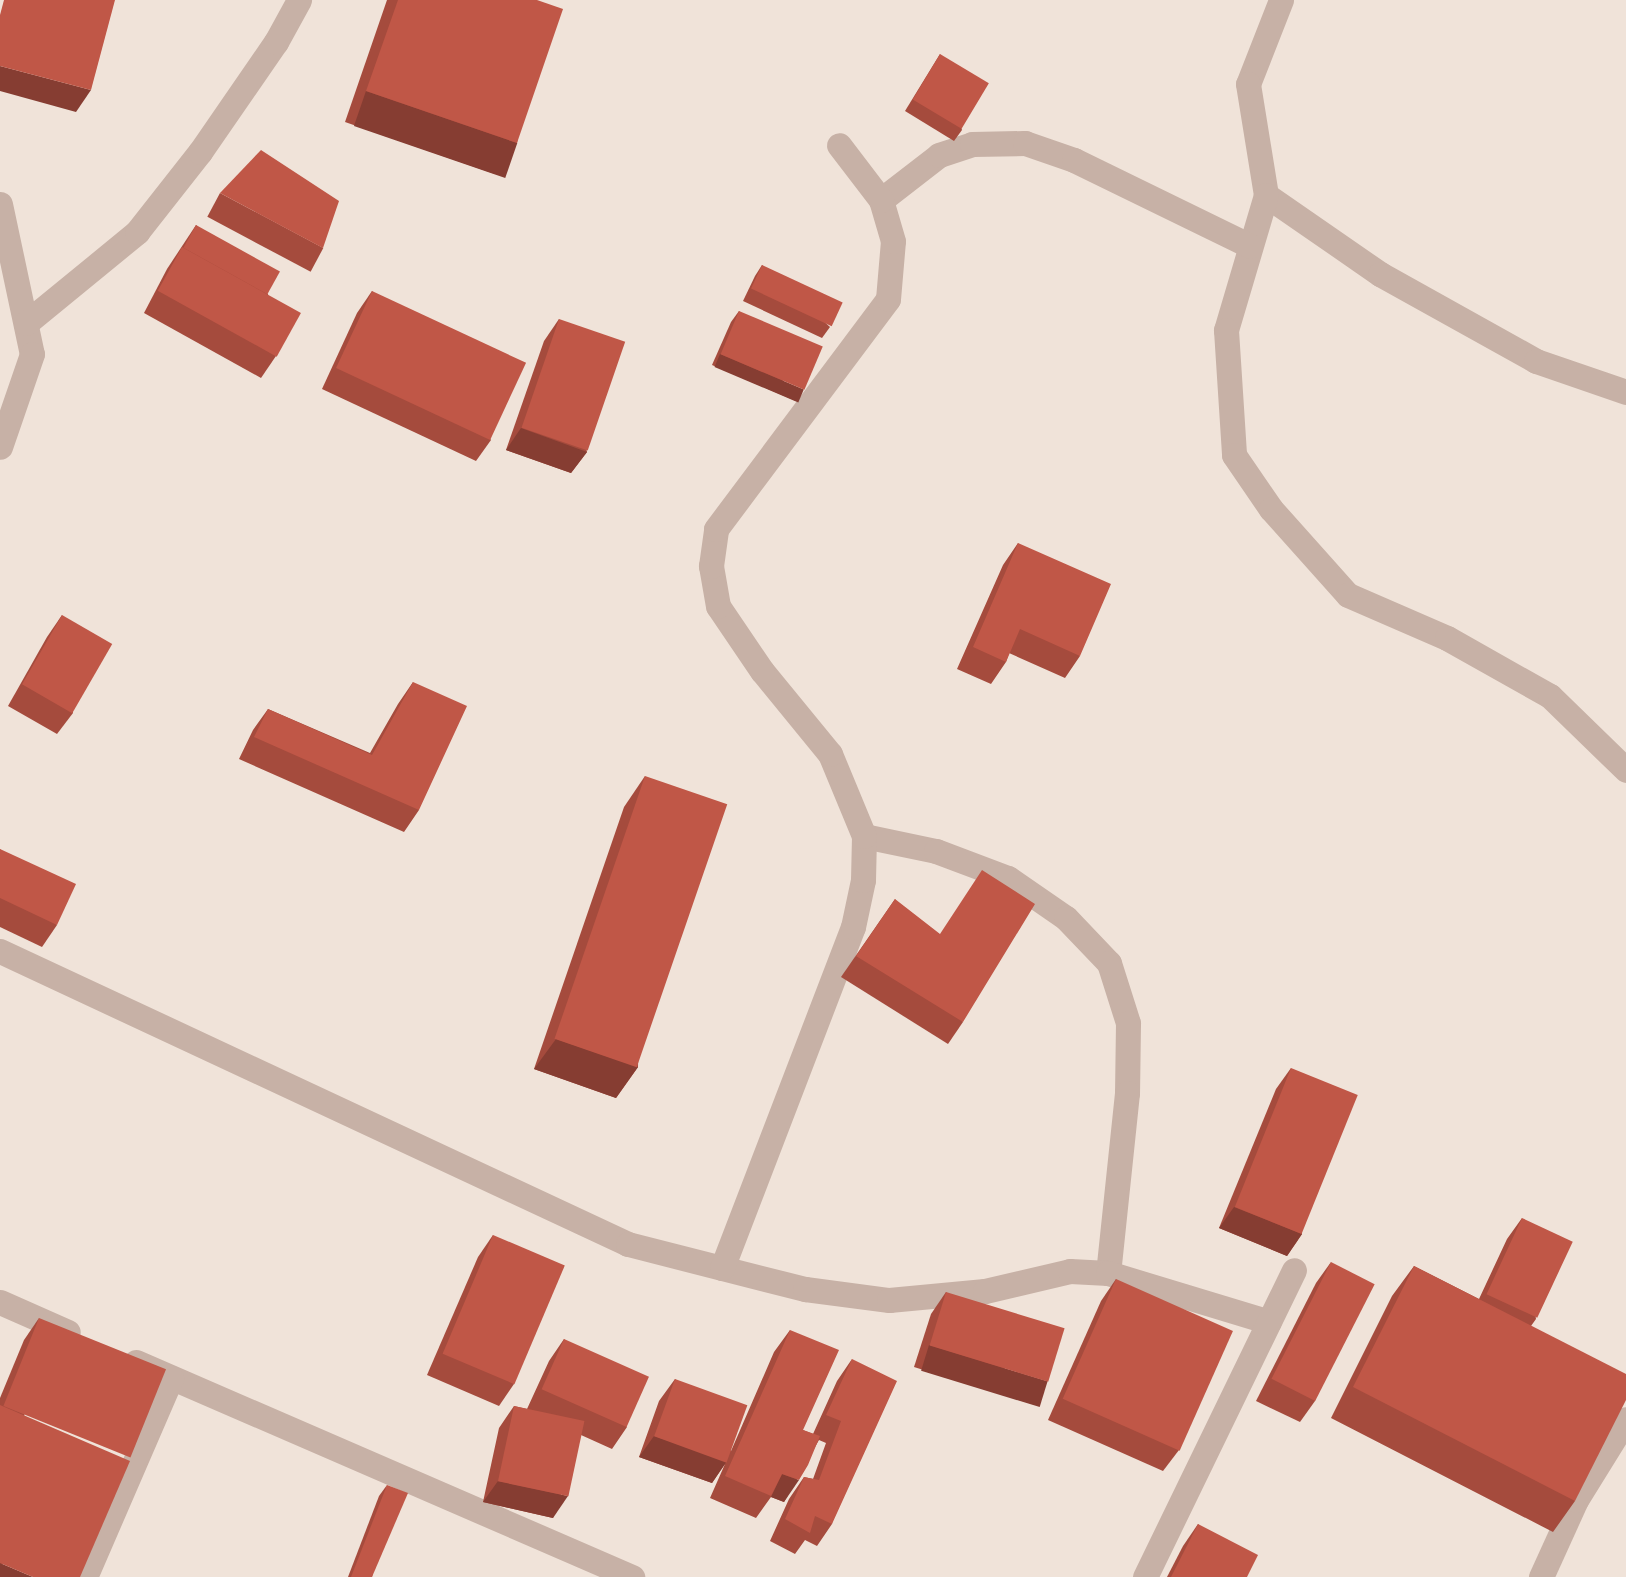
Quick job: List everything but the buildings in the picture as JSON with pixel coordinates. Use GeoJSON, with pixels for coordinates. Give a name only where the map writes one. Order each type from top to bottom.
{"type":"FeatureCollection","features":[{"type":"Feature","properties":{"kind":"street"},"geometry":{"type":"LineString","coordinates":[[26,323],[137,232],[200,152],[276,42],[299,0]]}},
{"type":"Feature","properties":{"kind":"street"},"geometry":{"type":"LineString","coordinates":[[1282,0],[1248,84],[1266,195],[1226,330],[1234,455],[1270,509],[1348,594],[1447,638],[1550,696],[1626,770]]}},
{"type":"Feature","properties":{"kind":"street"},"geometry":{"type":"LineString","coordinates":[[881,200],[939,155],[972,144],[1025,144],[1074,160],[1250,246]]}},
{"type":"Feature","properties":{"kind":"street"},"geometry":{"type":"LineString","coordinates":[[722,1268],[853,927],[863,880],[864,836],[830,754],[762,671],[718,606],[711,566],[716,529],[888,299],[894,241],[881,200],[838,145]]}},
{"type":"Feature","properties":{"kind":"street"},"geometry":{"type":"LineString","coordinates":[[1266,195],[1380,274],[1536,361],[1626,392]]}},
{"type":"Feature","properties":{"kind":"street"},"geometry":{"type":"LineString","coordinates":[[0,204],[32,354],[0,447]]}},
{"type":"Feature","properties":{"kind":"street"},"geometry":{"type":"LineString","coordinates":[[864,836],[936,850],[1008,878],[1066,918],[1109,963],[1128,1024],[1127,1093],[1108,1274]]}},
{"type":"Feature","properties":{"kind":"street"},"geometry":{"type":"LineString","coordinates":[[0,952],[628,1244],[805,1289],[889,1300],[986,1291],[1070,1271],[1108,1274],[1269,1322]]}},
{"type":"Feature","properties":{"kind":"street"},"geometry":{"type":"LineString","coordinates":[[1146,1577],[1294,1270]]}},
{"type":"Feature","properties":{"kind":"street"},"geometry":{"type":"LineString","coordinates":[[0,1302],[86,1340]]}},
{"type":"Feature","properties":{"kind":"street"},"geometry":{"type":"LineString","coordinates":[[120,1355],[632,1577]]}},
{"type":"Feature","properties":{"kind":"street"},"geometry":{"type":"LineString","coordinates":[[85,1577],[171,1378]]}},
{"type":"Feature","properties":{"kind":"street"},"geometry":{"type":"LineString","coordinates":[[1541,1577],[1576,1500],[1626,1419]]}}]}
